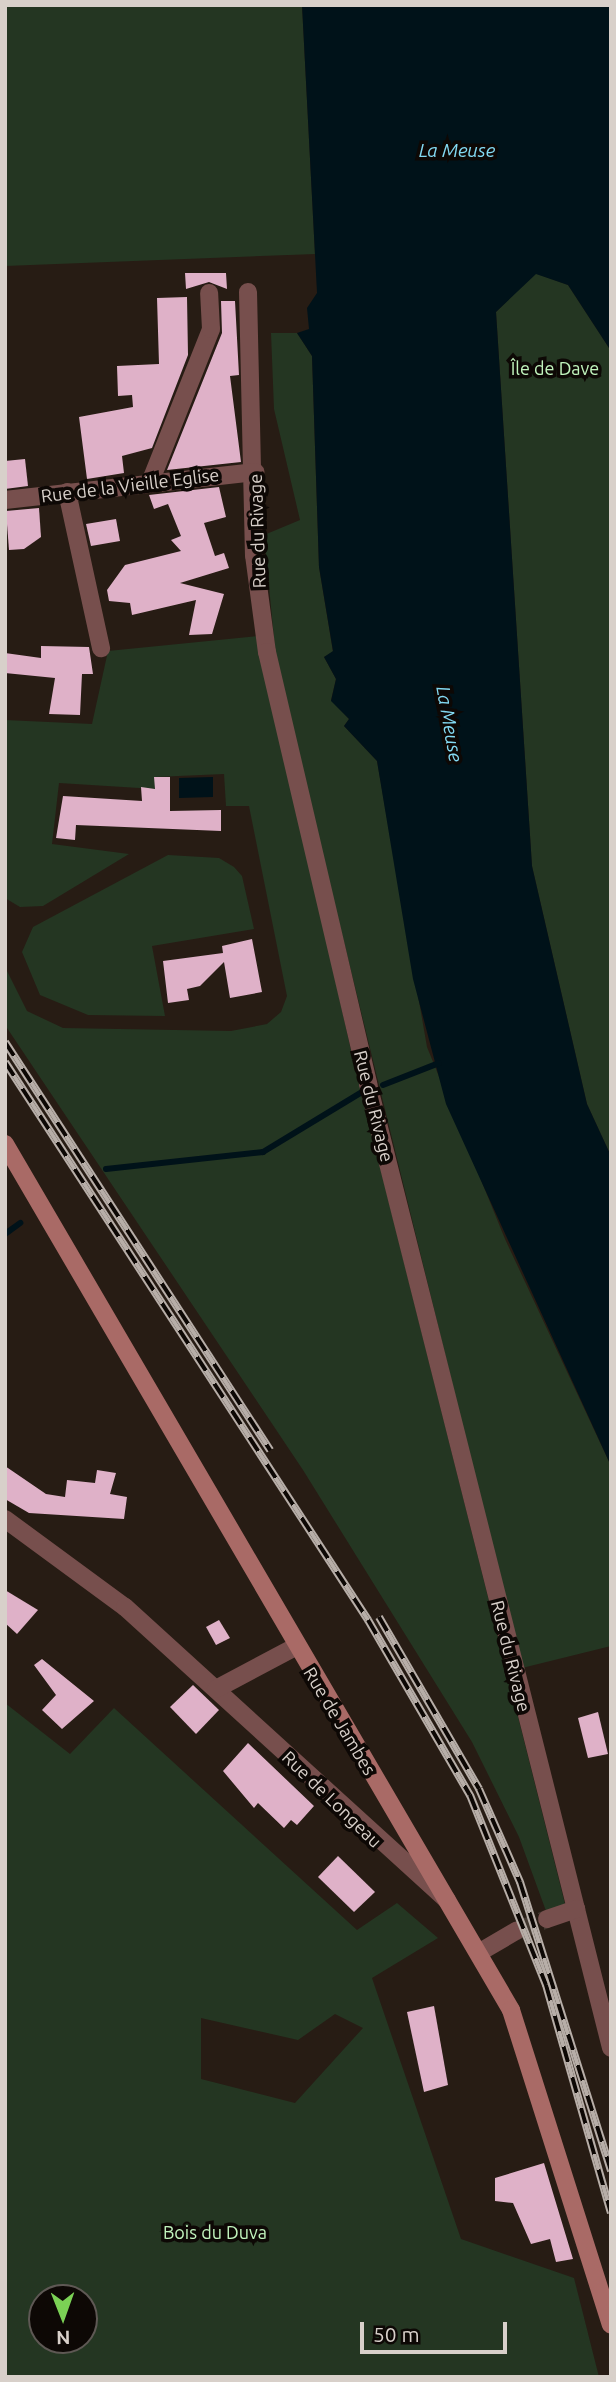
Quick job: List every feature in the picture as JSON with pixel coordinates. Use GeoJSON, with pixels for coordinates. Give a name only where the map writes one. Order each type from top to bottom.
{"type":"FeatureCollection","features":[{"type":"Feature","properties":{"kind":"main road","name":"Rue de Jambes"},"geometry":{"type":"LineString","coordinates":[[5,1144],[295,1647],[480,1952],[533,2065],[611,2325]]}},
{"type":"Feature","properties":{"kind":"street","name":"Rue du Rivage"},"geometry":{"type":"LineString","coordinates":[[248,292],[256,471],[254,555],[267,652],[369,1090],[611,2048]]}},
{"type":"Feature","properties":{"kind":"street"},"geometry":{"type":"LineString","coordinates":[[151,480],[211,328],[209,293]]}},
{"type":"Feature","properties":{"kind":"street","name":"Rue de la Vieille Eglise"},"geometry":{"type":"LineString","coordinates":[[5,500],[151,480],[256,471]]}},
{"type":"Feature","properties":{"kind":"street"},"geometry":{"type":"LineString","coordinates":[[67,492],[102,648]]}},
{"type":"Feature","properties":{"kind":"street","name":"Rue de Longeau"},"geometry":{"type":"LineString","coordinates":[[5,1519],[125,1607],[452,1904]]}},
{"type":"Feature","properties":{"kind":"street"},"geometry":{"type":"LineString","coordinates":[[216,1689],[295,1647]]}},
{"type":"Feature","properties":{"kind":"street"},"geometry":{"type":"LineString","coordinates":[[547,1919],[576,1909]]}},
{"type":"Feature","properties":{"kind":"street"},"geometry":{"type":"LineString","coordinates":[[480,1952],[516,1931]]}},
{"type":"Feature","properties":{"kind":"green space"},"geometry":{"type":"Polygon","coordinates":[[[5,5],[302,5],[315,254],[5,266],[5,5]]]}},
{"type":"Feature","properties":{"kind":"green space","name":"Île de Dave"},"geometry":{"type":"Polygon","coordinates":[[[535,273],[568,285],[611,351],[611,1156],[587,1104],[532,866],[496,312],[535,273]]]}},
{"type":"Feature","properties":{"kind":"green space"},"geometry":{"type":"Polygon","coordinates":[[[271,333],[297,333],[312,356],[319,567],[333,652],[324,657],[336,679],[331,700],[349,719],[344,726],[377,761],[427,1047],[505,1239],[611,1466],[611,1646],[522,1668],[277,669],[264,535],[300,520],[274,409],[271,333]]]}},
{"type":"Feature","properties":{"kind":"green space"},"geometry":{"type":"Polygon","coordinates":[[[258,636],[353,1059],[565,1904],[546,1911],[519,1837],[472,1742],[303,1470],[5,1025],[5,967],[27,1011],[63,1028],[231,1031],[267,1024],[281,1012],[287,996],[249,806],[226,806],[224,774],[155,777],[155,789],[59,783],[52,844],[129,854],[43,906],[20,907],[5,898],[5,720],[92,724],[108,651],[258,636]]]}},
{"type":"Feature","properties":{"kind":"green space"},"geometry":{"type":"Polygon","coordinates":[[[168,855],[219,858],[234,867],[242,876],[254,929],[152,946],[165,1016],[88,1015],[40,995],[22,952],[33,927],[168,855]]]}},
{"type":"Feature","properties":{"kind":"green space","name":"Bois du Duva"},"geometry":{"type":"Polygon","coordinates":[[[5,1703],[70,1754],[114,1708],[357,1930],[397,1903],[438,1938],[372,1978],[461,2239],[574,2278],[599,2377],[5,2377],[5,1703]],[[335,2014],[298,2040],[201,2018],[201,2079],[295,2103],[363,2028],[335,2014]]]}},
{"type":"Feature","properties":{"kind":"water","name":"La Meuse"},"geometry":{"type":"Polygon","coordinates":[[[302,5],[611,5],[611,351],[568,285],[536,274],[496,312],[532,866],[587,1104],[611,1156],[611,1466],[446,1104],[413,979],[377,761],[344,726],[349,719],[331,701],[336,679],[324,657],[333,651],[319,567],[312,356],[297,333],[309,329],[307,308],[317,293],[302,5]]]}},
{"type":"Feature","properties":{"kind":"water"},"geometry":{"type":"Polygon","coordinates":[[[213,777],[213,797],[179,798],[179,778],[213,777]]]}},
{"type":"Feature","properties":{"kind":"building"},"geometry":{"type":"Polygon","coordinates":[[[185,273],[226,273],[227,289],[209,282],[186,289],[185,273]]]}},
{"type":"Feature","properties":{"kind":"building"},"geometry":{"type":"Polygon","coordinates":[[[187,297],[188,355],[152,448],[122,456],[124,473],[87,479],[79,417],[133,407],[132,395],[118,396],[117,366],[159,364],[157,298],[187,297]]]}},
{"type":"Feature","properties":{"kind":"building"},"geometry":{"type":"Polygon","coordinates":[[[221,301],[235,301],[239,375],[230,376],[241,462],[167,470],[222,333],[221,301]]]}},
{"type":"Feature","properties":{"kind":"building"},"geometry":{"type":"Polygon","coordinates":[[[25,459],[28,486],[5,489],[5,461],[25,459]]]}},
{"type":"Feature","properties":{"kind":"building"},"geometry":{"type":"Polygon","coordinates":[[[219,487],[226,517],[204,523],[215,556],[224,553],[229,568],[180,583],[224,594],[212,634],[189,635],[196,600],[132,615],[130,603],[109,601],[107,590],[125,565],[181,551],[171,540],[181,536],[168,504],[154,509],[149,495],[219,487]]]}},
{"type":"Feature","properties":{"kind":"building"},"geometry":{"type":"Polygon","coordinates":[[[39,508],[41,537],[24,549],[9,550],[6,511],[39,508]]]}},
{"type":"Feature","properties":{"kind":"building"},"geometry":{"type":"Polygon","coordinates":[[[116,519],[120,541],[91,546],[86,524],[116,519]]]}},
{"type":"Feature","properties":{"kind":"building"},"geometry":{"type":"Polygon","coordinates":[[[41,646],[89,647],[93,674],[82,674],[80,715],[49,714],[55,678],[5,673],[5,653],[41,658],[41,646]]]}},
{"type":"Feature","properties":{"kind":"building"},"geometry":{"type":"Polygon","coordinates":[[[154,777],[170,777],[170,811],[221,810],[221,831],[76,825],[75,840],[56,838],[63,796],[142,801],[141,787],[155,789],[154,777]]]}},
{"type":"Feature","properties":{"kind":"building"},"geometry":{"type":"Polygon","coordinates":[[[252,939],[262,992],[230,998],[224,962],[200,986],[187,989],[189,1000],[168,1003],[163,961],[223,953],[222,946],[252,939]]]}},
{"type":"Feature","properties":{"kind":"building"},"geometry":{"type":"Polygon","coordinates":[[[5,1466],[46,1494],[65,1497],[67,1480],[95,1483],[97,1470],[116,1473],[110,1494],[127,1497],[124,1519],[29,1513],[5,1499],[5,1466]]]}},
{"type":"Feature","properties":{"kind":"building"},"geometry":{"type":"Polygon","coordinates":[[[5,1590],[38,1610],[17,1634],[5,1623],[5,1590]]]}},
{"type":"Feature","properties":{"kind":"building"},"geometry":{"type":"Polygon","coordinates":[[[219,1620],[230,1638],[216,1645],[206,1627],[219,1620]]]}},
{"type":"Feature","properties":{"kind":"building"},"geometry":{"type":"Polygon","coordinates":[[[42,1659],[94,1701],[62,1729],[42,1710],[56,1695],[34,1665],[42,1659]]]}},
{"type":"Feature","properties":{"kind":"building"},"geometry":{"type":"Polygon","coordinates":[[[193,1685],[219,1710],[196,1734],[170,1707],[193,1685]]]}},
{"type":"Feature","properties":{"kind":"building"},"geometry":{"type":"Polygon","coordinates":[[[598,1712],[608,1754],[588,1758],[578,1718],[598,1712]]]}},
{"type":"Feature","properties":{"kind":"building"},"geometry":{"type":"Polygon","coordinates":[[[248,1743],[314,1806],[297,1825],[291,1820],[284,1828],[258,1803],[254,1808],[223,1771],[248,1743]]]}},
{"type":"Feature","properties":{"kind":"building"},"geometry":{"type":"Polygon","coordinates":[[[338,1856],[375,1892],[354,1912],[318,1877],[338,1856]]]}},
{"type":"Feature","properties":{"kind":"building"},"geometry":{"type":"Polygon","coordinates":[[[434,2006],[448,2085],[424,2092],[407,2012],[434,2006]]]}},
{"type":"Feature","properties":{"kind":"building"},"geometry":{"type":"Polygon","coordinates":[[[544,2163],[573,2259],[556,2262],[550,2239],[531,2244],[513,2203],[495,2201],[495,2178],[544,2163]]]}},
{"type":"Feature","properties":{"kind":"waterway"},"geometry":{"type":"LineString","coordinates":[[383,1085],[439,1063]]}},
{"type":"Feature","properties":{"kind":"waterway"},"geometry":{"type":"LineString","coordinates":[[106,1169],[263,1152],[362,1092]]}},
{"type":"Feature","properties":{"kind":"waterway"},"geometry":{"type":"LineString","coordinates":[[5,1234],[20,1223]]}},
{"type":"Feature","properties":{"kind":"tunnel"},"geometry":{"type":"LineString","coordinates":[[516,1931],[547,1919]]}},
{"type":"Feature","properties":{"kind":"railway"},"geometry":{"type":"LineString","coordinates":[[5,1042],[270,1450]]}},
{"type":"Feature","properties":{"kind":"railway"},"geometry":{"type":"LineString","coordinates":[[5,1062],[368,1620],[470,1795],[546,1985],[611,2213]]}},
{"type":"Feature","properties":{"kind":"railway"},"geometry":{"type":"LineString","coordinates":[[379,1617],[479,1789],[520,1882],[611,2171]]}}]}
